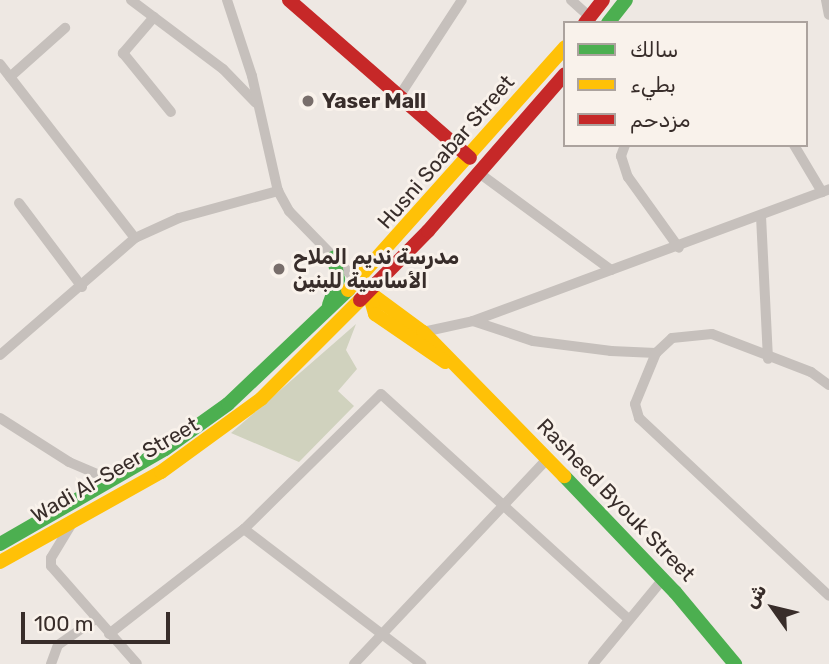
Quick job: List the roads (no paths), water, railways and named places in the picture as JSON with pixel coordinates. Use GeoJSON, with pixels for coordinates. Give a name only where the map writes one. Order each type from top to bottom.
{"type":"FeatureCollection","features":[{"type":"Feature","properties":{"kind":"main road"},"geometry":{"type":"LineString","coordinates":[[289,0],[470,158]]}},
{"type":"Feature","properties":{"kind":"main road"},"geometry":{"type":"LineString","coordinates":[[588,20],[603,0]]}},
{"type":"Feature","properties":{"kind":"main road"},"geometry":{"type":"LineString","coordinates":[[609,21],[625,0]]}},
{"type":"Feature","properties":{"kind":"main road","name":"Husni Soabar Street"},"geometry":{"type":"LineString","coordinates":[[358,282],[563,49]]}},
{"type":"Feature","properties":{"kind":"main road"},"geometry":{"type":"LineString","coordinates":[[546,70],[562,78]]}},
{"type":"Feature","properties":{"kind":"main road","name":"Husni Soabar Street"},"geometry":{"type":"LineString","coordinates":[[369,293],[562,78]]}},
{"type":"Feature","properties":{"kind":"main road"},"geometry":{"type":"LineString","coordinates":[[323,315],[338,280],[334,257]]}},
{"type":"Feature","properties":{"kind":"main road"},"geometry":{"type":"LineString","coordinates":[[358,282],[369,293]]}},
{"type":"Feature","properties":{"kind":"main road","name":"Wadi Al-Seer Street"},"geometry":{"type":"LineString","coordinates":[[0,544],[165,449],[228,404],[358,282]]}},
{"type":"Feature","properties":{"kind":"main road","name":"Wadi Al-Seer Street"},"geometry":{"type":"LineString","coordinates":[[0,562],[76,517],[162,472],[223,430],[369,293]]}},
{"type":"Feature","properties":{"kind":"main road","name":"Rasheed Byouk Street"},"geometry":{"type":"LineString","coordinates":[[369,293],[423,332],[548,458],[663,579],[736,664]]}},
{"type":"Feature","properties":{"kind":"main road","name":"Rasheed Byouk Street"},"geometry":{"type":"LineString","coordinates":[[369,293],[375,314],[461,371]]}},
{"type":"Feature","properties":{"kind":"street"},"geometry":{"type":"LineString","coordinates":[[131,0],[223,69],[258,105]]}},
{"type":"Feature","properties":{"kind":"street"},"geometry":{"type":"LineString","coordinates":[[227,0],[258,105],[278,191],[289,211],[358,282]]}},
{"type":"Feature","properties":{"kind":"street"},"geometry":{"type":"LineString","coordinates":[[400,95],[462,0]]}},
{"type":"Feature","properties":{"kind":"street"},"geometry":{"type":"LineString","coordinates":[[571,0],[588,20]]}},
{"type":"Feature","properties":{"kind":"street"},"geometry":{"type":"LineString","coordinates":[[826,0],[829,15]]}},
{"type":"Feature","properties":{"kind":"street"},"geometry":{"type":"LineString","coordinates":[[154,17],[123,53],[171,112]]}},
{"type":"Feature","properties":{"kind":"street"},"geometry":{"type":"LineString","coordinates":[[10,77],[65,28]]}},
{"type":"Feature","properties":{"kind":"street"},"geometry":{"type":"LineString","coordinates":[[0,64],[135,238]]}},
{"type":"Feature","properties":{"kind":"street"},"geometry":{"type":"LineString","coordinates":[[624,147],[621,156],[628,177],[679,248]]}},
{"type":"Feature","properties":{"kind":"street"},"geometry":{"type":"LineString","coordinates":[[423,332],[472,321],[679,248],[826,190],[795,147]]}},
{"type":"Feature","properties":{"kind":"street"},"geometry":{"type":"LineString","coordinates":[[479,173],[611,270]]}},
{"type":"Feature","properties":{"kind":"street"},"geometry":{"type":"LineString","coordinates":[[0,355],[82,287],[135,238],[179,218],[278,191]]}},
{"type":"Feature","properties":{"kind":"street"},"geometry":{"type":"LineString","coordinates":[[19,203],[82,287]]}},
{"type":"Feature","properties":{"kind":"street"},"geometry":{"type":"LineString","coordinates":[[761,216],[768,359]]}},
{"type":"Feature","properties":{"kind":"street"},"geometry":{"type":"LineString","coordinates":[[472,321],[553,344],[656,353]]}},
{"type":"Feature","properties":{"kind":"street"},"geometry":{"type":"LineString","coordinates":[[829,385],[811,372],[768,359],[712,334],[672,338],[656,353],[635,404],[639,418],[829,596]]}},
{"type":"Feature","properties":{"kind":"street"},"geometry":{"type":"LineString","coordinates":[[109,634],[244,528],[381,394],[628,619]]}},
{"type":"Feature","properties":{"kind":"street"},"geometry":{"type":"LineString","coordinates":[[0,418],[69,462],[111,480]]}},
{"type":"Feature","properties":{"kind":"street"},"geometry":{"type":"LineString","coordinates":[[354,664],[548,458]]}},
{"type":"Feature","properties":{"kind":"street"},"geometry":{"type":"LineString","coordinates":[[76,517],[51,558],[51,566],[136,664]]}},
{"type":"Feature","properties":{"kind":"street"},"geometry":{"type":"LineString","coordinates":[[244,528],[421,664]]}},
{"type":"Feature","properties":{"kind":"street"},"geometry":{"type":"LineString","coordinates":[[593,664],[663,579]]}},
{"type":"Feature","properties":{"kind":"street"},"geometry":{"type":"LineString","coordinates":[[51,664],[58,645],[97,618]]}},
{"type":"Feature","properties":{"kind":"place","name":"Yaser Mall"},"geometry":{"type":"Point","coordinates":[308,101]}},
{"type":"Feature","properties":{"kind":"place","name":"مدرسة نديم الملاح الأساسية للبنين"},"geometry":{"type":"Point","coordinates":[279,269]}}]}
